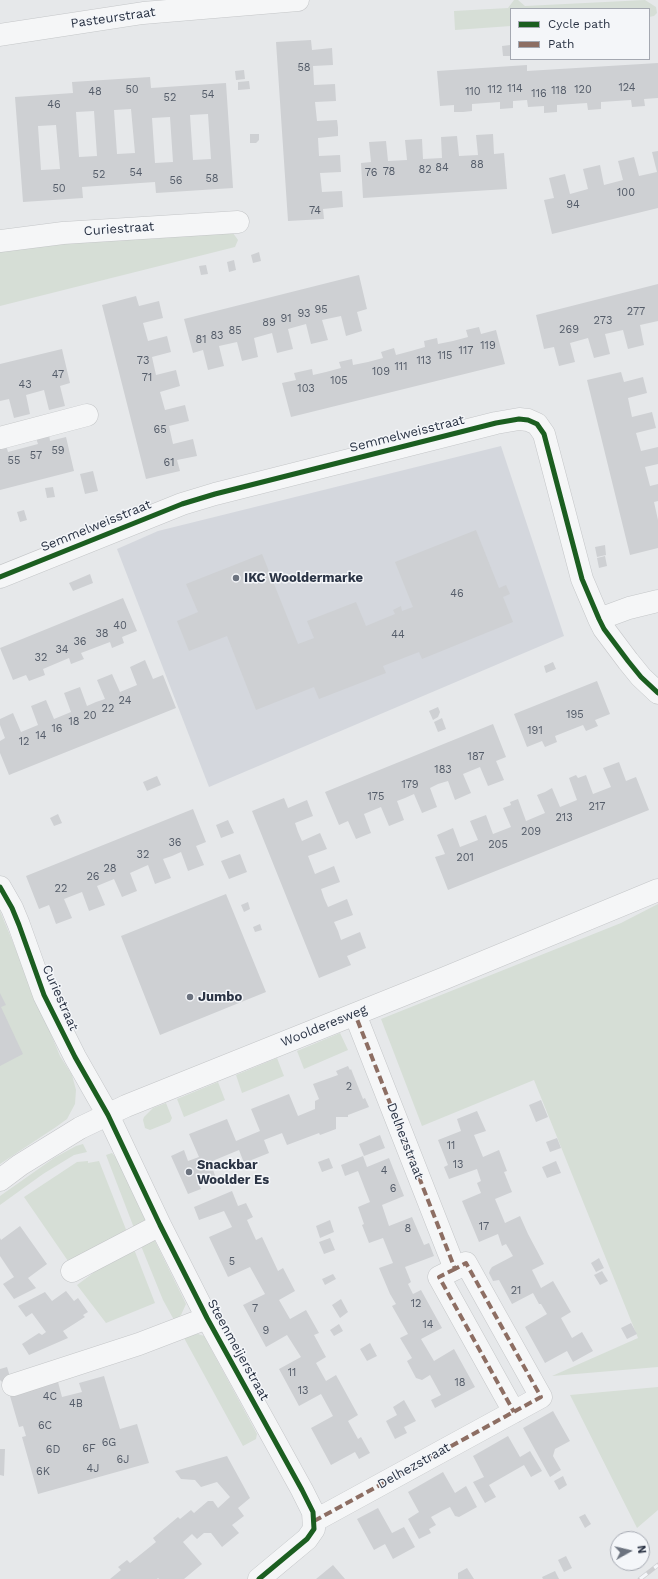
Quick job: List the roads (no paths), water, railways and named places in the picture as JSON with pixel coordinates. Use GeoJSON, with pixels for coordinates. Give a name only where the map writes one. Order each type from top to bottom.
{"type":"FeatureCollection","features":[{"type":"Feature","properties":{"kind":"street","name":"Pasteurstraat"},"geometry":{"type":"LineString","coordinates":[[0,34],[143,13],[298,0]]}},
{"type":"Feature","properties":{"kind":"street","name":"Curiestraat"},"geometry":{"type":"LineString","coordinates":[[0,241],[63,233],[238,222]]}},
{"type":"Feature","properties":{"kind":"street"},"geometry":{"type":"LineString","coordinates":[[0,438],[87,415]]}},
{"type":"Feature","properties":{"kind":"street","name":"Semmelweisstraat"},"geometry":{"type":"LineString","coordinates":[[0,577],[175,506],[208,496],[266,480],[496,423],[519,419],[528,420],[537,424],[544,434],[582,579],[599,619],[604,629],[628,661],[641,677],[658,693]]}},
{"type":"Feature","properties":{"kind":"street"},"geometry":{"type":"LineString","coordinates":[[599,619],[629,608],[658,601]]}},
{"type":"Feature","properties":{"kind":"street","name":"Curiestraat"},"geometry":{"type":"LineString","coordinates":[[0,887],[12,908],[44,995],[75,1057],[108,1115]]}},
{"type":"Feature","properties":{"kind":"street","name":"Woolderesweg"},"geometry":{"type":"LineString","coordinates":[[0,1180],[26,1160],[80,1128],[126,1106],[445,978],[658,890]]}},
{"type":"Feature","properties":{"kind":"street","name":"Delhezstraat"},"geometry":{"type":"LineString","coordinates":[[314,1521],[541,1397],[466,1263],[455,1269],[355,1014]]}},
{"type":"Feature","properties":{"kind":"street","name":"Steenmeijerstraat"},"geometry":{"type":"LineString","coordinates":[[108,1115],[160,1225],[207,1318],[302,1490],[313,1512],[314,1521]]}},
{"type":"Feature","properties":{"kind":"street"},"geometry":{"type":"LineString","coordinates":[[72,1272],[160,1225]]}},
{"type":"Feature","properties":{"kind":"street"},"geometry":{"type":"LineString","coordinates":[[455,1269],[439,1277],[514,1412]]}},
{"type":"Feature","properties":{"kind":"street"},"geometry":{"type":"LineString","coordinates":[[13,1385],[139,1344],[207,1318]]}},
{"type":"Feature","properties":{"kind":"street"},"geometry":{"type":"LineString","coordinates":[[259,1579],[307,1539],[314,1529],[314,1521]]}},
{"type":"Feature","properties":{"kind":"railway"},"geometry":{"type":"LineString","coordinates":[[640,1579],[658,1565]]}},
{"type":"Feature","properties":{"kind":"place","name":"IKC Wooldermarke"},"geometry":{"type":"Point","coordinates":[236,578]}},
{"type":"Feature","properties":{"kind":"place","name":"Jumbo"},"geometry":{"type":"Point","coordinates":[190,997]}},
{"type":"Feature","properties":{"kind":"place","name":"Snackbar Woolder Es"},"geometry":{"type":"Point","coordinates":[189,1172]}}]}
